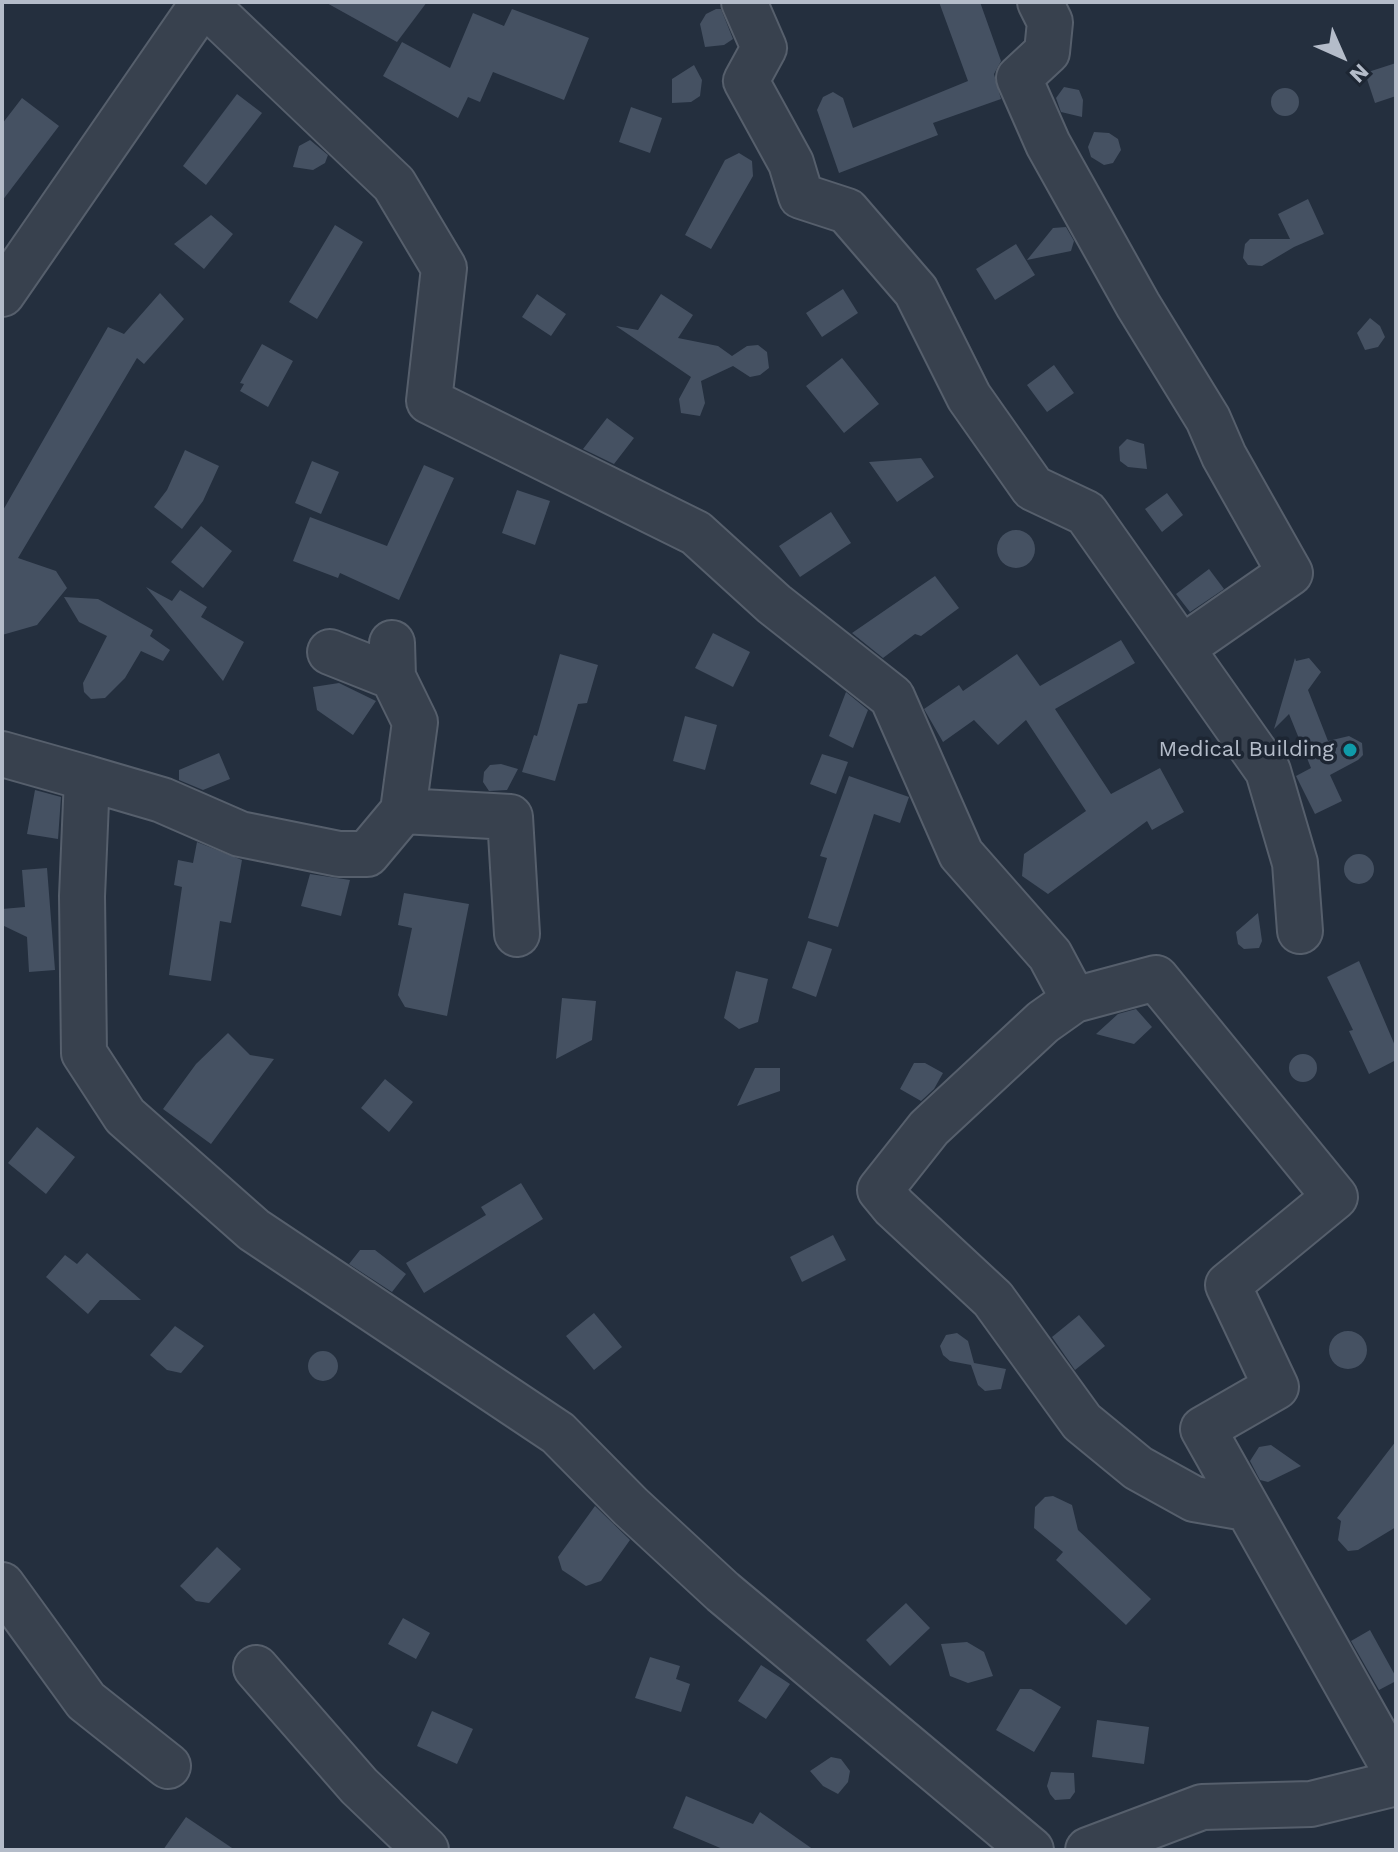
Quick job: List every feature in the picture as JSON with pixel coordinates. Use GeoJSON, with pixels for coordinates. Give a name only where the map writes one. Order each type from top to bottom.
{"type":"FeatureCollection","features":[{"type":"Feature","properties":{"kind":"street"},"geometry":{"type":"LineString","coordinates":[[2,294],[203,2],[394,184],[444,268],[429,401],[696,533],[774,604],[892,697],[961,854],[1050,955],[1074,1000]]}},
{"type":"Feature","properties":{"kind":"street"},"geometry":{"type":"LineString","coordinates":[[744,2],[764,48],[746,81],[791,163],[801,196],[847,211],[916,291],[969,397],[1033,488],[1086,513],[1268,771],[1295,863],[1300,931]]}},
{"type":"Feature","properties":{"kind":"street"},"geometry":{"type":"LineString","coordinates":[[1040,2],[1050,22],[1047,52],[1019,78],[1023,92],[1048,144],[1138,305],[1208,419],[1224,456],[1290,573],[1182,648]]}},
{"type":"Feature","properties":{"kind":"street"},"geometry":{"type":"LineString","coordinates":[[2,754],[162,800],[240,834],[339,854],[367,854],[403,811],[415,722],[392,660],[330,652]]}},
{"type":"Feature","properties":{"kind":"street"},"geometry":{"type":"LineString","coordinates":[[87,778],[82,896],[84,1053],[125,1116],[254,1230],[558,1433],[630,1506],[723,1592],[1031,1850]]}},
{"type":"Feature","properties":{"kind":"street"},"geometry":{"type":"LineString","coordinates":[[403,811],[510,817],[517,934]]}},
{"type":"Feature","properties":{"kind":"street"},"geometry":{"type":"LineString","coordinates":[[1246,1508],[1194,1499],[1138,1468],[1082,1422],[993,1299],[894,1207],[880,1190],[929,1128],[1043,1022],[1074,1000],[1156,978],[1335,1197],[1228,1285],[1276,1387],[1203,1429],[1396,1772]]}},
{"type":"Feature","properties":{"kind":"street"},"geometry":{"type":"LineString","coordinates":[[2,1585],[86,1701],[168,1766]]}},
{"type":"Feature","properties":{"kind":"street"},"geometry":{"type":"LineString","coordinates":[[256,1668],[359,1786],[426,1850]]}},
{"type":"Feature","properties":{"kind":"street"},"geometry":{"type":"LineString","coordinates":[[1088,1850],[1202,1807],[1311,1804],[1396,1783]]}},
{"type":"Feature","properties":{"kind":"building"},"geometry":{"type":"Polygon","coordinates":[[[325,2],[427,2],[397,42],[325,2]]]}},
{"type":"Feature","properties":{"kind":"building"},"geometry":{"type":"Polygon","coordinates":[[[939,2],[980,2],[1001,61],[994,74],[1001,99],[933,123],[938,135],[839,173],[817,110],[823,97],[833,92],[843,98],[853,128],[968,81],[939,2]]]}},
{"type":"Feature","properties":{"kind":"building"},"geometry":{"type":"Polygon","coordinates":[[[512,9],[589,38],[564,100],[493,72],[480,102],[468,97],[458,118],[383,76],[402,42],[450,68],[473,13],[504,26],[512,9]]]}},
{"type":"Feature","properties":{"kind":"building"},"geometry":{"type":"Polygon","coordinates":[[[721,9],[733,39],[724,45],[705,47],[700,24],[706,14],[721,9]]]}},
{"type":"Feature","properties":{"kind":"building"},"geometry":{"type":"Polygon","coordinates":[[[1396,63],[1396,96],[1375,103],[1365,73],[1396,63]]]}},
{"type":"Feature","properties":{"kind":"building"},"geometry":{"type":"Polygon","coordinates":[[[694,65],[702,80],[700,96],[691,102],[672,103],[672,79],[694,65]]]}},
{"type":"Feature","properties":{"kind":"building"},"geometry":{"type":"Polygon","coordinates":[[[1064,87],[1079,90],[1083,100],[1082,117],[1061,112],[1056,98],[1064,87]]]}},
{"type":"Feature","properties":{"kind":"building"},"geometry":{"type":"Polygon","coordinates":[[[1285,88],[1295,92],[1299,102],[1295,112],[1285,116],[1275,112],[1271,102],[1275,92],[1285,88]]]}},
{"type":"Feature","properties":{"kind":"building"},"geometry":{"type":"Polygon","coordinates":[[[237,94],[262,113],[206,185],[183,166],[237,94]]]}},
{"type":"Feature","properties":{"kind":"building"},"geometry":{"type":"Polygon","coordinates":[[[22,98],[59,126],[2,201],[2,124],[22,98]]]}},
{"type":"Feature","properties":{"kind":"building"},"geometry":{"type":"Polygon","coordinates":[[[631,107],[662,118],[650,153],[619,142],[631,107]]]}},
{"type":"Feature","properties":{"kind":"building"},"geometry":{"type":"Polygon","coordinates":[[[1094,132],[1109,133],[1118,139],[1121,150],[1113,163],[1104,165],[1091,157],[1088,147],[1094,132]]]}},
{"type":"Feature","properties":{"kind":"building"},"geometry":{"type":"Polygon","coordinates":[[[310,140],[328,155],[325,163],[313,170],[293,167],[299,146],[310,140]]]}},
{"type":"Feature","properties":{"kind":"building"},"geometry":{"type":"Polygon","coordinates":[[[739,153],[752,161],[753,176],[711,249],[685,235],[725,160],[739,153]]]}},
{"type":"Feature","properties":{"kind":"building"},"geometry":{"type":"Polygon","coordinates":[[[1308,199],[1324,234],[1262,266],[1248,265],[1243,258],[1245,244],[1250,239],[1290,239],[1278,214],[1308,199]]]}},
{"type":"Feature","properties":{"kind":"building"},"geometry":{"type":"Polygon","coordinates":[[[211,215],[233,234],[204,269],[174,244],[211,215]]]}},
{"type":"Feature","properties":{"kind":"building"},"geometry":{"type":"Polygon","coordinates":[[[335,225],[363,242],[317,319],[289,302],[335,225]]]}},
{"type":"Feature","properties":{"kind":"building"},"geometry":{"type":"Polygon","coordinates":[[[1066,227],[1074,241],[1071,251],[1027,260],[1053,228],[1066,227]]]}},
{"type":"Feature","properties":{"kind":"building"},"geometry":{"type":"Polygon","coordinates":[[[1016,244],[1035,275],[995,300],[976,269],[1016,244]]]}},
{"type":"Feature","properties":{"kind":"building"},"geometry":{"type":"Polygon","coordinates":[[[843,289],[858,313],[822,337],[806,313],[843,289]]]}},
{"type":"Feature","properties":{"kind":"building"},"geometry":{"type":"Polygon","coordinates":[[[160,293],[184,319],[144,364],[137,358],[18,558],[56,571],[67,588],[37,625],[2,635],[2,512],[108,327],[124,334],[160,293]]]}},
{"type":"Feature","properties":{"kind":"building"},"geometry":{"type":"Polygon","coordinates":[[[537,294],[566,314],[551,336],[522,317],[537,294]]]}},
{"type":"Feature","properties":{"kind":"building"},"geometry":{"type":"Polygon","coordinates":[[[661,294],[693,315],[678,338],[718,346],[732,356],[747,346],[758,345],[767,352],[769,368],[760,375],[750,377],[733,366],[701,381],[705,403],[700,416],[681,413],[679,399],[691,377],[616,326],[638,330],[661,294]]]}},
{"type":"Feature","properties":{"kind":"building"},"geometry":{"type":"Polygon","coordinates":[[[1370,318],[1380,326],[1385,337],[1378,347],[1365,350],[1357,333],[1370,318]]]}},
{"type":"Feature","properties":{"kind":"building"},"geometry":{"type":"Polygon","coordinates":[[[262,344],[293,361],[268,407],[240,391],[244,384],[240,383],[262,344]]]}},
{"type":"Feature","properties":{"kind":"building"},"geometry":{"type":"Polygon","coordinates":[[[842,358],[879,404],[844,433],[806,386],[842,358]]]}},
{"type":"Feature","properties":{"kind":"building"},"geometry":{"type":"Polygon","coordinates":[[[1054,365],[1074,393],[1047,412],[1027,385],[1054,365]]]}},
{"type":"Feature","properties":{"kind":"building"},"geometry":{"type":"Polygon","coordinates":[[[607,418],[634,438],[614,464],[583,449],[607,418]]]}},
{"type":"Feature","properties":{"kind":"building"},"geometry":{"type":"Polygon","coordinates":[[[1127,439],[1144,444],[1147,469],[1128,467],[1120,461],[1119,447],[1127,439]]]}},
{"type":"Feature","properties":{"kind":"building"},"geometry":{"type":"Polygon","coordinates":[[[185,450],[219,466],[203,501],[182,529],[154,507],[167,490],[185,450]]]}},
{"type":"Feature","properties":{"kind":"building"},"geometry":{"type":"Polygon","coordinates":[[[921,458],[934,477],[897,502],[869,462],[921,458]]]}},
{"type":"Feature","properties":{"kind":"building"},"geometry":{"type":"Polygon","coordinates":[[[312,461],[339,472],[321,514],[295,503],[312,461]]]}},
{"type":"Feature","properties":{"kind":"building"},"geometry":{"type":"Polygon","coordinates":[[[424,465],[454,478],[399,600],[340,573],[338,578],[293,561],[310,517],[387,546],[424,465]]]}},
{"type":"Feature","properties":{"kind":"building"},"geometry":{"type":"Polygon","coordinates":[[[517,490],[550,501],[535,545],[502,533],[517,490]]]}},
{"type":"Feature","properties":{"kind":"building"},"geometry":{"type":"Polygon","coordinates":[[[1167,493],[1183,515],[1162,532],[1145,509],[1167,493]]]}},
{"type":"Feature","properties":{"kind":"building"},"geometry":{"type":"Polygon","coordinates":[[[831,512],[851,543],[800,577],[779,546],[831,512]]]}},
{"type":"Feature","properties":{"kind":"building"},"geometry":{"type":"Polygon","coordinates":[[[201,526],[232,551],[203,588],[171,562],[201,526]]]}},
{"type":"Feature","properties":{"kind":"building"},"geometry":{"type":"Polygon","coordinates":[[[1016,530],[1030,535],[1035,549],[1030,563],[1016,568],[1002,563],[997,549],[1002,535],[1016,530]]]}},
{"type":"Feature","properties":{"kind":"building"},"geometry":{"type":"Polygon","coordinates":[[[1209,569],[1224,589],[1190,612],[1176,594],[1209,569]]]}},
{"type":"Feature","properties":{"kind":"building"},"geometry":{"type":"Polygon","coordinates":[[[935,576],[959,608],[921,636],[915,634],[883,658],[852,633],[935,576]]]}},
{"type":"Feature","properties":{"kind":"building"},"geometry":{"type":"Polygon","coordinates":[[[146,587],[172,601],[180,590],[207,607],[201,617],[244,642],[223,681],[146,587]]]}},
{"type":"Feature","properties":{"kind":"building"},"geometry":{"type":"Polygon","coordinates":[[[64,597],[98,599],[153,630],[150,636],[170,650],[163,661],[141,651],[125,678],[105,698],[91,699],[84,692],[83,683],[107,636],[79,622],[64,597]]]}},
{"type":"Feature","properties":{"kind":"building"},"geometry":{"type":"Polygon","coordinates":[[[713,633],[750,652],[733,687],[695,668],[713,633]]]}},
{"type":"Feature","properties":{"kind":"building"},"geometry":{"type":"Polygon","coordinates":[[[1121,640],[1135,663],[1055,709],[1111,794],[1160,768],[1184,812],[1152,830],[1147,821],[1048,894],[1022,876],[1024,854],[1086,811],[1026,720],[998,745],[974,720],[943,742],[924,709],[959,685],[963,691],[1017,654],[1040,686],[1121,640]]]}},
{"type":"Feature","properties":{"kind":"building"},"geometry":{"type":"Polygon","coordinates":[[[560,654],[598,665],[587,703],[578,704],[555,781],[522,772],[534,735],[537,736],[560,654]]]}},
{"type":"Feature","properties":{"kind":"building"},"geometry":{"type":"Polygon","coordinates":[[[1295,658],[1296,661],[1309,658],[1321,672],[1308,690],[1328,741],[1349,736],[1362,743],[1363,755],[1358,760],[1330,775],[1342,801],[1315,814],[1296,776],[1311,768],[1289,714],[1274,729],[1295,658]]]}},
{"type":"Feature","properties":{"kind":"building"},"geometry":{"type":"Polygon","coordinates":[[[339,683],[376,701],[353,735],[317,710],[313,687],[339,683]]]}},
{"type":"Feature","properties":{"kind":"building"},"geometry":{"type":"Polygon","coordinates":[[[846,692],[868,710],[853,748],[829,736],[846,692]]]}},
{"type":"Feature","properties":{"kind":"building"},"geometry":{"type":"Polygon","coordinates":[[[685,716],[717,725],[705,770],[673,761],[685,716]]]}},
{"type":"Feature","properties":{"kind":"building"},"geometry":{"type":"Polygon","coordinates":[[[219,753],[230,779],[203,790],[179,780],[179,770],[219,753]]]}},
{"type":"Feature","properties":{"kind":"building"},"geometry":{"type":"Polygon","coordinates":[[[822,754],[848,762],[836,794],[810,784],[822,754]]]}},
{"type":"Feature","properties":{"kind":"building"},"geometry":{"type":"Polygon","coordinates":[[[501,764],[518,769],[507,790],[489,791],[483,782],[484,772],[490,765],[501,764]]]}},
{"type":"Feature","properties":{"kind":"building"},"geometry":{"type":"Polygon","coordinates":[[[849,776],[909,797],[900,823],[874,814],[838,927],[808,918],[827,858],[820,856],[849,776]]]}},
{"type":"Feature","properties":{"kind":"building"},"geometry":{"type":"Polygon","coordinates":[[[35,790],[61,797],[58,839],[27,834],[35,790]]]}},
{"type":"Feature","properties":{"kind":"building"},"geometry":{"type":"Polygon","coordinates":[[[197,842],[242,860],[231,923],[220,921],[211,981],[169,975],[182,887],[174,885],[178,860],[193,863],[197,842]]]}},
{"type":"Feature","properties":{"kind":"building"},"geometry":{"type":"Polygon","coordinates":[[[1359,854],[1369,859],[1374,869],[1369,879],[1359,884],[1349,879],[1344,869],[1349,859],[1359,854]]]}},
{"type":"Feature","properties":{"kind":"building"},"geometry":{"type":"Polygon","coordinates":[[[47,868],[55,970],[29,972],[27,937],[2,925],[2,909],[25,907],[22,870],[47,868]]]}},
{"type":"Feature","properties":{"kind":"building"},"geometry":{"type":"Polygon","coordinates":[[[310,874],[350,880],[341,916],[301,906],[310,874]]]}},
{"type":"Feature","properties":{"kind":"building"},"geometry":{"type":"Polygon","coordinates":[[[404,893],[469,904],[447,1016],[405,1007],[398,995],[412,928],[398,925],[404,893]]]}},
{"type":"Feature","properties":{"kind":"building"},"geometry":{"type":"Polygon","coordinates":[[[1258,913],[1262,941],[1259,948],[1244,949],[1238,944],[1236,932],[1258,913]]]}},
{"type":"Feature","properties":{"kind":"building"},"geometry":{"type":"Polygon","coordinates":[[[808,941],[832,949],[816,997],[792,988],[808,941]]]}},
{"type":"Feature","properties":{"kind":"building"},"geometry":{"type":"Polygon","coordinates":[[[1359,961],[1396,1048],[1396,1060],[1369,1074],[1349,1031],[1353,1030],[1327,977],[1359,961]]]}},
{"type":"Feature","properties":{"kind":"building"},"geometry":{"type":"Polygon","coordinates":[[[736,971],[768,979],[758,1022],[739,1029],[724,1018],[736,971]]]}},
{"type":"Feature","properties":{"kind":"building"},"geometry":{"type":"Polygon","coordinates":[[[562,998],[596,1001],[592,1040],[556,1059],[562,998]]]}},
{"type":"Feature","properties":{"kind":"building"},"geometry":{"type":"Polygon","coordinates":[[[1136,1009],[1152,1027],[1134,1044],[1096,1034],[1118,1014],[1136,1009]]]}},
{"type":"Feature","properties":{"kind":"building"},"geometry":{"type":"Polygon","coordinates":[[[228,1033],[250,1055],[274,1059],[211,1144],[163,1109],[196,1064],[228,1033]]]}},
{"type":"Feature","properties":{"kind":"building"},"geometry":{"type":"Polygon","coordinates":[[[1303,1054],[1313,1058],[1317,1068],[1313,1078],[1303,1082],[1293,1078],[1289,1068],[1293,1058],[1303,1054]]]}},
{"type":"Feature","properties":{"kind":"building"},"geometry":{"type":"Polygon","coordinates":[[[914,1063],[925,1063],[943,1073],[934,1089],[921,1101],[900,1089],[914,1063]]]}},
{"type":"Feature","properties":{"kind":"building"},"geometry":{"type":"Polygon","coordinates":[[[755,1068],[780,1068],[780,1091],[737,1106],[755,1068]]]}},
{"type":"Feature","properties":{"kind":"building"},"geometry":{"type":"Polygon","coordinates":[[[385,1079],[413,1102],[389,1132],[361,1108],[385,1079]]]}},
{"type":"Feature","properties":{"kind":"building"},"geometry":{"type":"Polygon","coordinates":[[[37,1127],[75,1157],[46,1194],[8,1163],[37,1127]]]}},
{"type":"Feature","properties":{"kind":"building"},"geometry":{"type":"Polygon","coordinates":[[[521,1183],[543,1219],[424,1293],[406,1263],[486,1215],[481,1207],[521,1183]]]}},
{"type":"Feature","properties":{"kind":"building"},"geometry":{"type":"Polygon","coordinates":[[[833,1235],[846,1260],[802,1282],[790,1257],[833,1235]]]}},
{"type":"Feature","properties":{"kind":"building"},"geometry":{"type":"Polygon","coordinates":[[[360,1250],[375,1250],[406,1274],[392,1292],[349,1264],[360,1250]]]}},
{"type":"Feature","properties":{"kind":"building"},"geometry":{"type":"Polygon","coordinates":[[[87,1253],[141,1300],[100,1300],[88,1314],[46,1277],[65,1255],[77,1264],[87,1253]]]}},
{"type":"Feature","properties":{"kind":"building"},"geometry":{"type":"Polygon","coordinates":[[[594,1313],[622,1347],[594,1370],[566,1336],[594,1313]]]}},
{"type":"Feature","properties":{"kind":"building"},"geometry":{"type":"Polygon","coordinates":[[[1079,1315],[1105,1346],[1075,1370],[1052,1337],[1079,1315]]]}},
{"type":"Feature","properties":{"kind":"building"},"geometry":{"type":"Polygon","coordinates":[[[175,1326],[204,1346],[181,1373],[167,1370],[150,1355],[175,1326]]]}},
{"type":"Feature","properties":{"kind":"building"},"geometry":{"type":"Polygon","coordinates":[[[1348,1331],[1361,1337],[1367,1350],[1361,1363],[1348,1369],[1335,1363],[1329,1350],[1335,1337],[1348,1331]]]}},
{"type":"Feature","properties":{"kind":"building"},"geometry":{"type":"Polygon","coordinates":[[[957,1333],[968,1341],[974,1363],[1006,1369],[1001,1389],[985,1391],[978,1385],[971,1365],[950,1361],[943,1355],[940,1346],[946,1335],[957,1333]]]}},
{"type":"Feature","properties":{"kind":"building"},"geometry":{"type":"Polygon","coordinates":[[[323,1351],[329,1352],[337,1360],[337,1372],[329,1380],[323,1381],[317,1380],[309,1372],[308,1366],[309,1360],[317,1352],[323,1351]]]}},
{"type":"Feature","properties":{"kind":"building"},"geometry":{"type":"Polygon","coordinates":[[[1396,1441],[1396,1527],[1358,1550],[1348,1551],[1338,1540],[1341,1521],[1337,1518],[1396,1441]]]}},
{"type":"Feature","properties":{"kind":"building"},"geometry":{"type":"Polygon","coordinates":[[[1271,1445],[1301,1466],[1268,1482],[1260,1480],[1250,1461],[1259,1447],[1271,1445]]]}},
{"type":"Feature","properties":{"kind":"building"},"geometry":{"type":"Polygon","coordinates":[[[1053,1496],[1072,1505],[1078,1530],[1151,1599],[1126,1625],[1056,1560],[1063,1552],[1034,1528],[1035,1507],[1045,1497],[1053,1496]]]}},
{"type":"Feature","properties":{"kind":"building"},"geometry":{"type":"Polygon","coordinates":[[[595,1506],[630,1540],[601,1581],[586,1586],[562,1570],[558,1557],[595,1506]]]}},
{"type":"Feature","properties":{"kind":"building"},"geometry":{"type":"Polygon","coordinates":[[[217,1547],[241,1569],[209,1603],[196,1601],[180,1586],[217,1547]]]}},
{"type":"Feature","properties":{"kind":"building"},"geometry":{"type":"Polygon","coordinates":[[[906,1603],[930,1628],[890,1666],[866,1640],[906,1603]]]}},
{"type":"Feature","properties":{"kind":"building"},"geometry":{"type":"Polygon","coordinates":[[[403,1618],[430,1633],[416,1659],[388,1644],[403,1618]]]}},
{"type":"Feature","properties":{"kind":"building"},"geometry":{"type":"Polygon","coordinates":[[[1370,1630],[1396,1677],[1396,1681],[1379,1690],[1351,1641],[1370,1630]]]}},
{"type":"Feature","properties":{"kind":"building"},"geometry":{"type":"Polygon","coordinates":[[[967,1642],[984,1652],[993,1676],[968,1683],[950,1676],[941,1644],[967,1642]]]}},
{"type":"Feature","properties":{"kind":"building"},"geometry":{"type":"Polygon","coordinates":[[[650,1657],[680,1666],[676,1679],[690,1684],[681,1712],[635,1698],[650,1657]]]}},
{"type":"Feature","properties":{"kind":"building"},"geometry":{"type":"Polygon","coordinates":[[[761,1665],[790,1684],[766,1719],[738,1701],[761,1665]]]}},
{"type":"Feature","properties":{"kind":"building"},"geometry":{"type":"Polygon","coordinates":[[[1020,1689],[1031,1689],[1061,1707],[1034,1752],[996,1730],[1020,1689]]]}},
{"type":"Feature","properties":{"kind":"building"},"geometry":{"type":"Polygon","coordinates":[[[432,1711],[473,1729],[457,1764],[417,1746],[432,1711]]]}},
{"type":"Feature","properties":{"kind":"building"},"geometry":{"type":"Polygon","coordinates":[[[1097,1720],[1149,1727],[1144,1764],[1092,1757],[1097,1720]]]}},
{"type":"Feature","properties":{"kind":"building"},"geometry":{"type":"Polygon","coordinates":[[[831,1757],[841,1759],[850,1771],[848,1782],[838,1794],[823,1786],[810,1771],[831,1757]]]}},
{"type":"Feature","properties":{"kind":"building"},"geometry":{"type":"Polygon","coordinates":[[[1051,1772],[1074,1773],[1075,1792],[1070,1799],[1055,1800],[1050,1794],[1047,1786],[1051,1772]]]}},
{"type":"Feature","properties":{"kind":"building"},"geometry":{"type":"Polygon","coordinates":[[[686,1796],[753,1824],[760,1812],[814,1850],[725,1850],[673,1828],[686,1796]]]}},
{"type":"Feature","properties":{"kind":"building"},"geometry":{"type":"Polygon","coordinates":[[[186,1817],[235,1850],[163,1850],[186,1817]]]}},
{"type":"Feature","properties":{"kind":"place","name":"Medical Building"},"geometry":{"type":"Point","coordinates":[1350,750]}}]}
